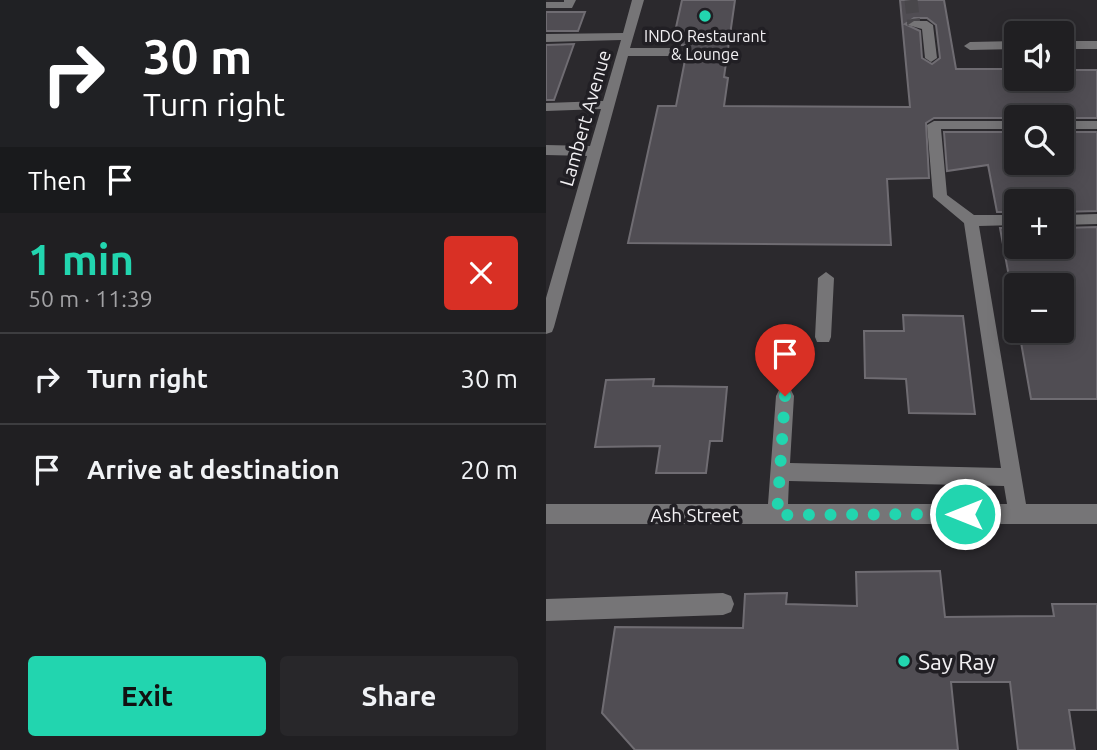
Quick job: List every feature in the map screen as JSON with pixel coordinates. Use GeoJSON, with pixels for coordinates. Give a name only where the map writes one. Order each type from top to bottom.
{"type":"FeatureCollection","features":[{"type":"Feature","properties":{"kind":"street"},"geometry":{"type":"LineString","coordinates":[[546,5],[568,6],[570,0]]}},
{"type":"Feature","properties":{"kind":"street","name":"Lambert Avenue"},"geometry":{"type":"LineString","coordinates":[[546,327],[554,270],[596,151],[638,0]]}},
{"type":"Feature","properties":{"kind":"street"},"geometry":{"type":"LineString","coordinates":[[914,25],[927,26],[931,58]]}},
{"type":"Feature","properties":{"kind":"street"},"geometry":{"type":"LineString","coordinates":[[546,38],[628,36]]}},
{"type":"Feature","properties":{"kind":"street"},"geometry":{"type":"LineString","coordinates":[[970,46],[1004,45]]}},
{"type":"Feature","properties":{"kind":"street"},"geometry":{"type":"LineString","coordinates":[[1074,45],[1097,45]]}},
{"type":"Feature","properties":{"kind":"street"},"geometry":{"type":"LineString","coordinates":[[623,52],[673,52]]}},
{"type":"Feature","properties":{"kind":"street"},"geometry":{"type":"LineString","coordinates":[[546,107],[608,106]]}},
{"type":"Feature","properties":{"kind":"street"},"geometry":{"type":"LineString","coordinates":[[1074,125],[1097,124]]}},
{"type":"Feature","properties":{"kind":"street"},"geometry":{"type":"LineString","coordinates":[[1004,125],[934,125],[940,197],[971,221],[1004,220]]}},
{"type":"Feature","properties":{"kind":"street"},"geometry":{"type":"LineString","coordinates":[[546,150],[596,151]]}},
{"type":"Feature","properties":{"kind":"street"},"geometry":{"type":"LineString","coordinates":[[1074,220],[1097,219]]}},
{"type":"Feature","properties":{"kind":"street"},"geometry":{"type":"LineString","coordinates":[[971,221],[1018,514]]}},
{"type":"Feature","properties":{"kind":"street"},"geometry":{"type":"LineString","coordinates":[[823,337],[826,278]]}},
{"type":"Feature","properties":{"kind":"street"},"geometry":{"type":"LineString","coordinates":[[777,515],[785,396]]}},
{"type":"Feature","properties":{"kind":"street"},"geometry":{"type":"LineString","coordinates":[[780,472],[1012,477]]}},
{"type":"Feature","properties":{"kind":"street","name":"Ash Street"},"geometry":{"type":"LineString","coordinates":[[546,514],[1097,514]]}},
{"type":"Feature","properties":{"kind":"street"},"geometry":{"type":"LineString","coordinates":[[546,610],[723,604]]}},
{"type":"Feature","properties":{"kind":"building"},"geometry":{"type":"Polygon","coordinates":[[[682,0],[735,0],[724,77],[728,78],[724,106],[910,107],[900,0],[944,0],[956,69],[1004,69],[1004,91],[1074,91],[1074,70],[1097,70],[1097,118],[1074,118],[1074,105],[1004,105],[1004,118],[934,118],[926,123],[929,178],[887,179],[891,245],[628,243],[658,106],[676,106],[688,45],[682,45],[685,32],[675,32],[682,0]],[[914,18],[905,24],[920,31],[922,58],[932,64],[940,58],[936,25],[927,18],[914,18]]]}},
{"type":"Feature","properties":{"kind":"building"},"geometry":{"type":"Polygon","coordinates":[[[546,12],[585,12],[578,31],[546,31],[546,12]]]}},
{"type":"Feature","properties":{"kind":"building"},"geometry":{"type":"Polygon","coordinates":[[[574,44],[554,100],[546,100],[546,45],[574,44]]]}},
{"type":"Feature","properties":{"kind":"building"},"geometry":{"type":"Polygon","coordinates":[[[944,132],[1004,132],[1004,175],[1074,175],[1074,132],[1097,132],[1097,211],[1074,212],[1074,189],[1004,189],[1004,212],[997,212],[988,165],[947,171],[944,132]]]}},
{"type":"Feature","properties":{"kind":"building"},"geometry":{"type":"Polygon","coordinates":[[[1097,227],[1097,399],[1031,399],[1021,343],[1074,343],[1074,273],[1008,273],[1006,259],[1074,259],[1074,228],[1097,227]]]}},
{"type":"Feature","properties":{"kind":"building"},"geometry":{"type":"Polygon","coordinates":[[[1000,228],[1004,228],[1004,250],[1000,228]]]}},
{"type":"Feature","properties":{"kind":"building"},"geometry":{"type":"Polygon","coordinates":[[[903,315],[963,316],[975,414],[909,413],[906,379],[865,378],[864,331],[904,331],[903,315]]]}},
{"type":"Feature","properties":{"kind":"building"},"geometry":{"type":"Polygon","coordinates":[[[654,379],[653,386],[727,387],[722,441],[710,441],[706,473],[656,473],[660,446],[595,447],[606,380],[654,379]]]}},
{"type":"Feature","properties":{"kind":"building"},"geometry":{"type":"Polygon","coordinates":[[[940,571],[945,617],[1054,616],[1052,604],[1097,604],[1097,710],[1069,710],[1075,750],[1018,750],[1010,682],[951,682],[958,750],[635,750],[602,713],[615,627],[743,628],[745,594],[787,593],[786,604],[857,606],[856,572],[940,571]]]}},
{"type":"Feature","properties":{"kind":"tunnel"},"geometry":{"type":"LineString","coordinates":[[911,0],[914,25]]}},
{"type":"Feature","properties":{"kind":"place","name":"INDO Restaurant & Lounge"},"geometry":{"type":"Point","coordinates":[705,16]}},
{"type":"Feature","properties":{"kind":"place","name":"Say Ray"},"geometry":{"type":"Point","coordinates":[904,661]}},
{"type":"Feature","properties":{"kind":"route"},"geometry":{"type":"LineString","coordinates":[[785,396],[777,515],[965,514]]}}]}
